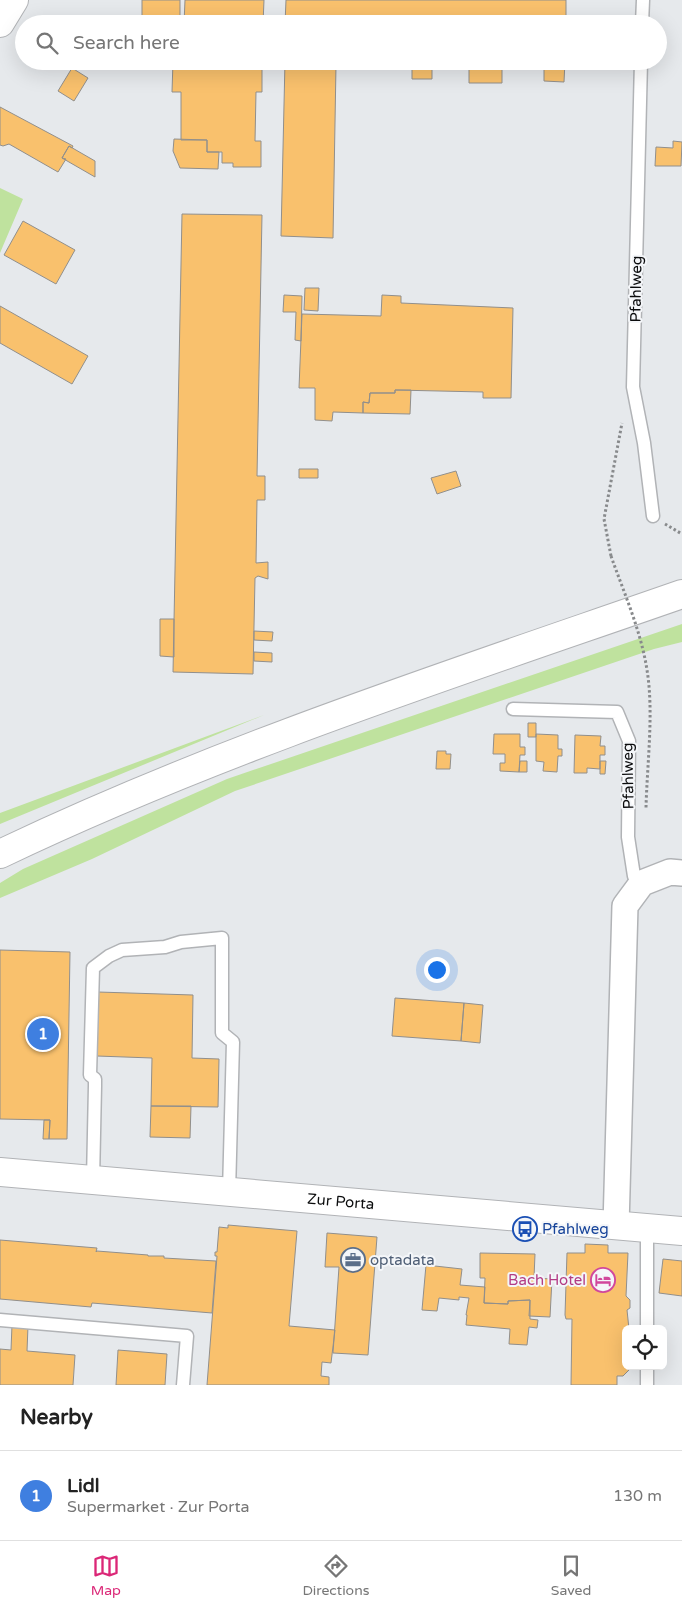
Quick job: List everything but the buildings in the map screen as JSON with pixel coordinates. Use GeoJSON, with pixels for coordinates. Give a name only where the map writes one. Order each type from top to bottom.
{"type":"FeatureCollection","features":[{"type":"Feature","properties":{"kind":"main road"},"geometry":{"type":"LineString","coordinates":[[0,23],[14,0]]}},
{"type":"Feature","properties":{"kind":"main road"},"geometry":{"type":"LineString","coordinates":[[0,854],[117,801],[219,759],[343,712],[682,594]]}},
{"type":"Feature","properties":{"kind":"main road","name":"Zur Porta"},"geometry":{"type":"LineString","coordinates":[[0,1172],[682,1231]]}},
{"type":"Feature","properties":{"kind":"street"},"geometry":{"type":"LineString","coordinates":[[616,1226],[625,906],[642,883],[670,872],[682,873]]}},
{"type":"Feature","properties":{"kind":"lane"},"geometry":{"type":"LineString","coordinates":[[642,15],[643,0]]}},
{"type":"Feature","properties":{"kind":"lane","name":"Pfahlweg"},"geometry":{"type":"LineString","coordinates":[[642,70],[633,387],[644,443],[653,516]]}},
{"type":"Feature","properties":{"kind":"lane","name":"Pfahlweg"},"geometry":{"type":"LineString","coordinates":[[513,709],[617,712],[629,741],[628,837],[634,876],[642,883]]}},
{"type":"Feature","properties":{"kind":"lane"},"geometry":{"type":"LineString","coordinates":[[93,1180],[95,1079],[90,1075],[93,968],[109,956],[122,950],[165,948],[180,942],[222,938],[222,1033],[233,1042],[229,1192]]}},
{"type":"Feature","properties":{"kind":"lane"},"geometry":{"type":"LineString","coordinates":[[647,1228],[647,1325]]}},
{"type":"Feature","properties":{"kind":"lane"},"geometry":{"type":"LineString","coordinates":[[0,1320],[186,1336],[183,1385]]}},
{"type":"Feature","properties":{"kind":"lane"},"geometry":{"type":"LineString","coordinates":[[647,1370],[648,1385]]}},
{"type":"Feature","properties":{"kind":"path"},"geometry":{"type":"LineString","coordinates":[[633,387],[620,428],[604,519],[612,556],[647,669],[650,695],[646,808]]}},
{"type":"Feature","properties":{"kind":"green space"},"geometry":{"type":"Polygon","coordinates":[[[0,188],[23,199],[0,253],[0,188]]]}},
{"type":"Feature","properties":{"kind":"green space"},"geometry":{"type":"Polygon","coordinates":[[[682,624],[682,642],[654,649],[235,791],[92,859],[0,898],[0,883],[23,869],[227,779],[682,624]]]}},
{"type":"Feature","properties":{"kind":"green space"},"geometry":{"type":"Polygon","coordinates":[[[264,715],[0,824],[0,813],[264,715]]]}},
{"type":"Feature","properties":{"kind":"place","name":"Lidl"},"geometry":{"type":"Point","coordinates":[43,1034]}},
{"type":"Feature","properties":{"kind":"place","name":"Pfahlweg"},"geometry":{"type":"Point","coordinates":[525,1229]}},
{"type":"Feature","properties":{"kind":"place","name":"optadata"},"geometry":{"type":"Point","coordinates":[353,1260]}},
{"type":"Feature","properties":{"kind":"place","name":"Bach Hotel"},"geometry":{"type":"Point","coordinates":[603,1280]}}]}
